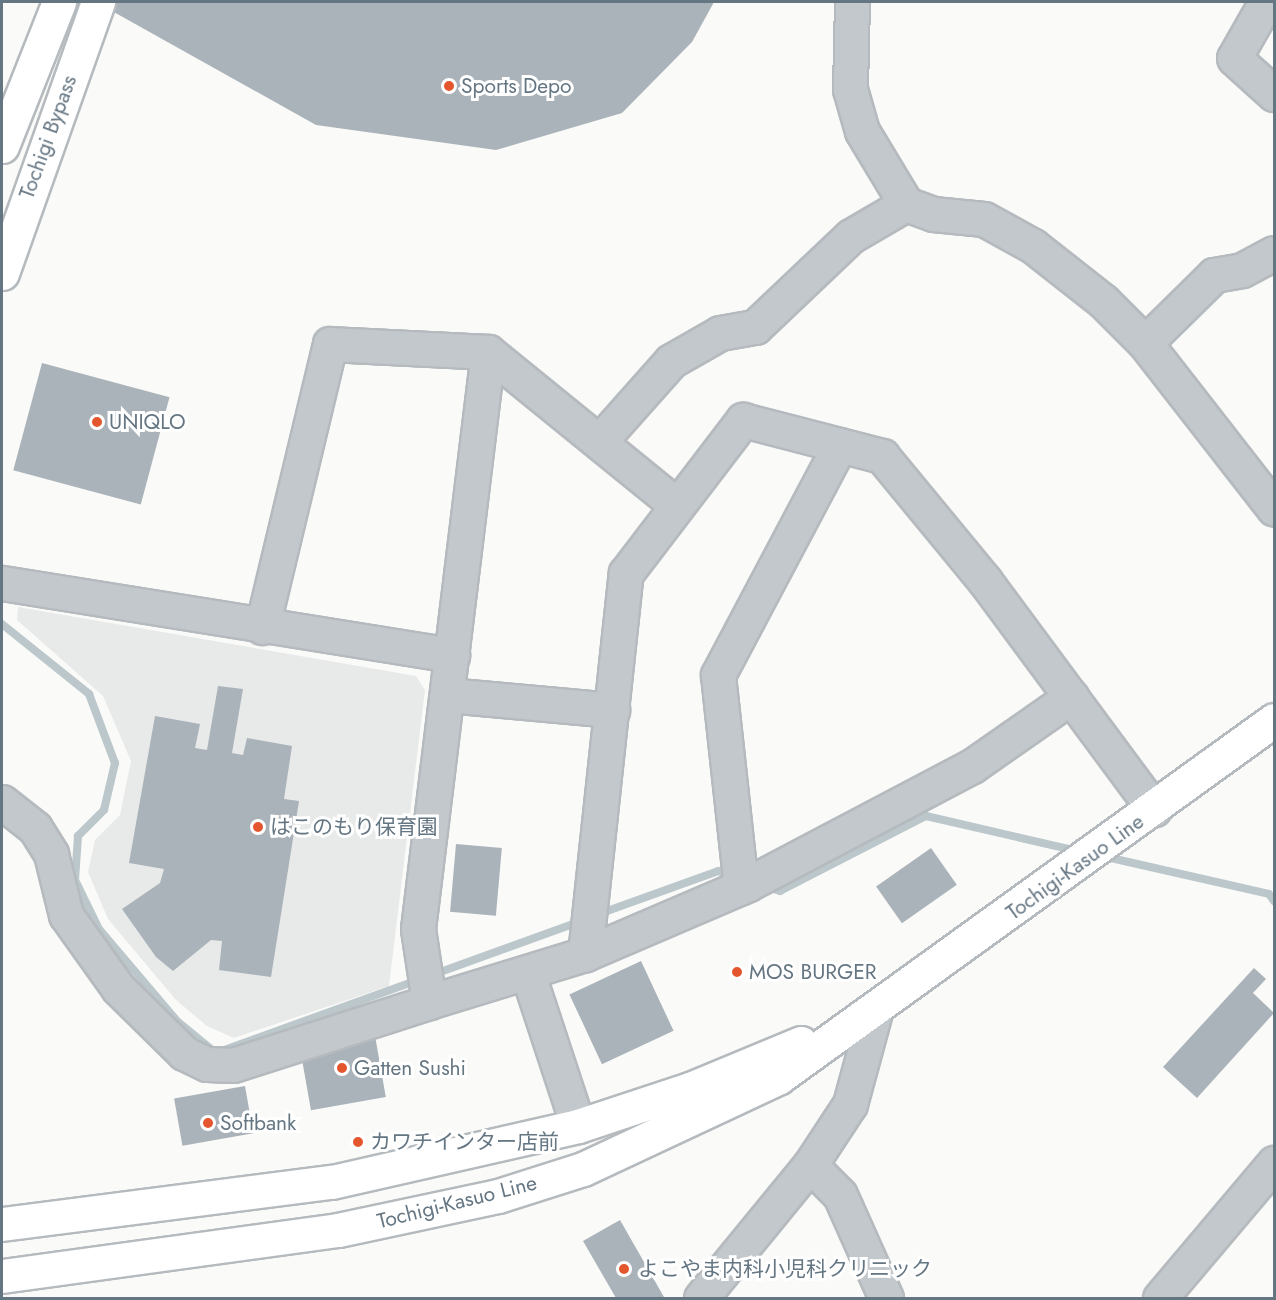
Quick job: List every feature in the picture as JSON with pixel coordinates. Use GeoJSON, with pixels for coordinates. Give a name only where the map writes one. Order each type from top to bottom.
{"type":"FeatureCollection","features":[{"type":"Feature","properties":{"kind":"main road","name":"Tochigi Bypass"},"geometry":{"type":"LineString","coordinates":[[2,146],[59,2]]}},
{"type":"Feature","properties":{"kind":"main road","name":"Tochigi Bypass"},"geometry":{"type":"LineString","coordinates":[[2,273],[98,2]]}},
{"type":"Feature","properties":{"kind":"main road","name":"Tochigi-Kasuo Line"},"geometry":{"type":"LineString","coordinates":[[2,1276],[338,1230],[498,1196],[583,1169],[686,1124],[779,1077],[875,1012],[1275,720]]}},
{"type":"Feature","properties":{"kind":"main road","name":"Tochigi-Kasuo Line"},"geometry":{"type":"LineString","coordinates":[[2,1224],[332,1182],[578,1126],[690,1089],[875,1012]]}},
{"type":"Feature","properties":{"kind":"street"},"geometry":{"type":"LineString","coordinates":[[852,2],[850,89],[862,131],[906,204],[933,214],[984,219],[1033,246],[1145,343],[1275,509]]}},
{"type":"Feature","properties":{"kind":"street"},"geometry":{"type":"LineString","coordinates":[[1266,2],[1234,58],[1275,94]]}},
{"type":"Feature","properties":{"kind":"street"},"geometry":{"type":"LineString","coordinates":[[600,441],[671,362],[720,333],[755,327],[851,236],[906,204]]}},
{"type":"Feature","properties":{"kind":"street"},"geometry":{"type":"LineString","coordinates":[[1145,343],[1214,275],[1242,270],[1275,253]]}},
{"type":"Feature","properties":{"kind":"street"},"geometry":{"type":"LineString","coordinates":[[262,627],[330,344],[488,352],[676,505]]}},
{"type":"Feature","properties":{"kind":"street"},"geometry":{"type":"LineString","coordinates":[[429,1002],[418,928],[488,352]]}},
{"type":"Feature","properties":{"kind":"street"},"geometry":{"type":"LineString","coordinates":[[585,954],[626,573],[742,420],[882,456],[1071,697],[1154,809]]}},
{"type":"Feature","properties":{"kind":"street"},"geometry":{"type":"LineString","coordinates":[[741,887],[718,675],[840,445]]}},
{"type":"Feature","properties":{"kind":"street"},"geometry":{"type":"LineString","coordinates":[[2,583],[262,627],[452,655]]}},
{"type":"Feature","properties":{"kind":"street"},"geometry":{"type":"LineString","coordinates":[[447,695],[612,710]]}},
{"type":"Feature","properties":{"kind":"street"},"geometry":{"type":"LineString","coordinates":[[2,802],[35,828],[51,854],[66,915],[104,969],[191,1056],[232,1065],[429,1002],[528,974],[585,954],[741,887],[972,766],[1071,697]]}},
{"type":"Feature","properties":{"kind":"street"},"geometry":{"type":"LineString","coordinates":[[528,974],[578,1126]]}},
{"type":"Feature","properties":{"kind":"street"},"geometry":{"type":"LineString","coordinates":[[701,1299],[810,1166],[850,1104],[875,1012]]}},
{"type":"Feature","properties":{"kind":"street"},"geometry":{"type":"LineString","coordinates":[[1160,1299],[1275,1163]]}},
{"type":"Feature","properties":{"kind":"street"},"geometry":{"type":"LineString","coordinates":[[810,1166],[840,1195],[886,1299]]}},
{"type":"Feature","properties":{"kind":"shaded area","name":"はこのもり保育園"},"geometry":{"type":"Polygon","coordinates":[[[18,607],[416,676],[425,690],[389,986],[234,1038],[207,1026],[176,1000],[108,919],[88,872],[95,840],[120,815],[131,761],[103,696],[17,620],[18,607]]]}},
{"type":"Feature","properties":{"kind":"building","name":"Sports Depo"},"geometry":{"type":"Polygon","coordinates":[[[117,2],[714,2],[692,42],[622,113],[496,150],[316,125],[112,11],[117,2]]]}},
{"type":"Feature","properties":{"kind":"building"},"geometry":{"type":"Polygon","coordinates":[[[42,363],[170,397],[141,504],[13,470],[42,363]]]}},
{"type":"Feature","properties":{"kind":"building","name":"はこのもり保育園"},"geometry":{"type":"Polygon","coordinates":[[[218,686],[243,689],[232,753],[243,755],[247,738],[292,746],[284,799],[299,801],[271,977],[219,970],[222,941],[211,940],[173,971],[156,957],[122,909],[160,883],[164,869],[129,863],[155,716],[200,724],[195,748],[207,750],[218,686]]]}},
{"type":"Feature","properties":{"kind":"building"},"geometry":{"type":"Polygon","coordinates":[[[456,844],[502,848],[496,916],[450,912],[456,844]]]}},
{"type":"Feature","properties":{"kind":"building"},"geometry":{"type":"Polygon","coordinates":[[[931,848],[957,885],[902,923],[876,886],[931,848]]]}},
{"type":"Feature","properties":{"kind":"building"},"geometry":{"type":"Polygon","coordinates":[[[641,961],[674,1031],[602,1064],[569,994],[641,961]]]}},
{"type":"Feature","properties":{"kind":"building"},"geometry":{"type":"Polygon","coordinates":[[[1254,968],[1266,979],[1253,993],[1274,1013],[1197,1098],[1163,1067],[1254,968]]]}},
{"type":"Feature","properties":{"kind":"building"},"geometry":{"type":"Polygon","coordinates":[[[374,1030],[386,1097],[311,1110],[299,1043],[374,1030]]]}},
{"type":"Feature","properties":{"kind":"building"},"geometry":{"type":"Polygon","coordinates":[[[245,1086],[253,1133],[182,1146],[174,1099],[245,1086]]]}},
{"type":"Feature","properties":{"kind":"building","name":"よこやま内科小児科クリニック"},"geometry":{"type":"Polygon","coordinates":[[[620,1220],[664,1297],[616,1298],[583,1241],[620,1220]]]}},
{"type":"Feature","properties":{"kind":"waterway"},"geometry":{"type":"LineString","coordinates":[[2,624],[89,694],[115,763],[104,810],[78,836],[75,880],[99,929],[177,1021],[216,1053],[420,979]]}},
{"type":"Feature","properties":{"kind":"waterway"},"geometry":{"type":"LineString","coordinates":[[763,886],[780,891],[926,816],[1078,851]]}},
{"type":"Feature","properties":{"kind":"waterway"},"geometry":{"type":"LineString","coordinates":[[1102,856],[1269,894],[1274,901]]}},
{"type":"Feature","properties":{"kind":"waterway"},"geometry":{"type":"LineString","coordinates":[[596,915],[718,871],[733,876]]}},
{"type":"Feature","properties":{"kind":"waterway"},"geometry":{"type":"LineString","coordinates":[[432,975],[581,921]]}},
{"type":"Feature","properties":{"kind":"place","name":"Sports Depo"},"geometry":{"type":"Point","coordinates":[449,86]}},
{"type":"Feature","properties":{"kind":"place","name":"UNIQLO"},"geometry":{"type":"Point","coordinates":[97,422]}},
{"type":"Feature","properties":{"kind":"place","name":"はこのもり保育園"},"geometry":{"type":"Point","coordinates":[258,827]}},
{"type":"Feature","properties":{"kind":"place","name":"MOS BURGER"},"geometry":{"type":"Point","coordinates":[737,972]}},
{"type":"Feature","properties":{"kind":"place","name":"Gatten Sushi"},"geometry":{"type":"Point","coordinates":[342,1068]}},
{"type":"Feature","properties":{"kind":"place","name":"Softbank"},"geometry":{"type":"Point","coordinates":[208,1123]}},
{"type":"Feature","properties":{"kind":"place","name":"カワチインター店前"},"geometry":{"type":"Point","coordinates":[358,1142]}},
{"type":"Feature","properties":{"kind":"place","name":"よこやま内科小児科クリニック"},"geometry":{"type":"Point","coordinates":[624,1269]}}]}
